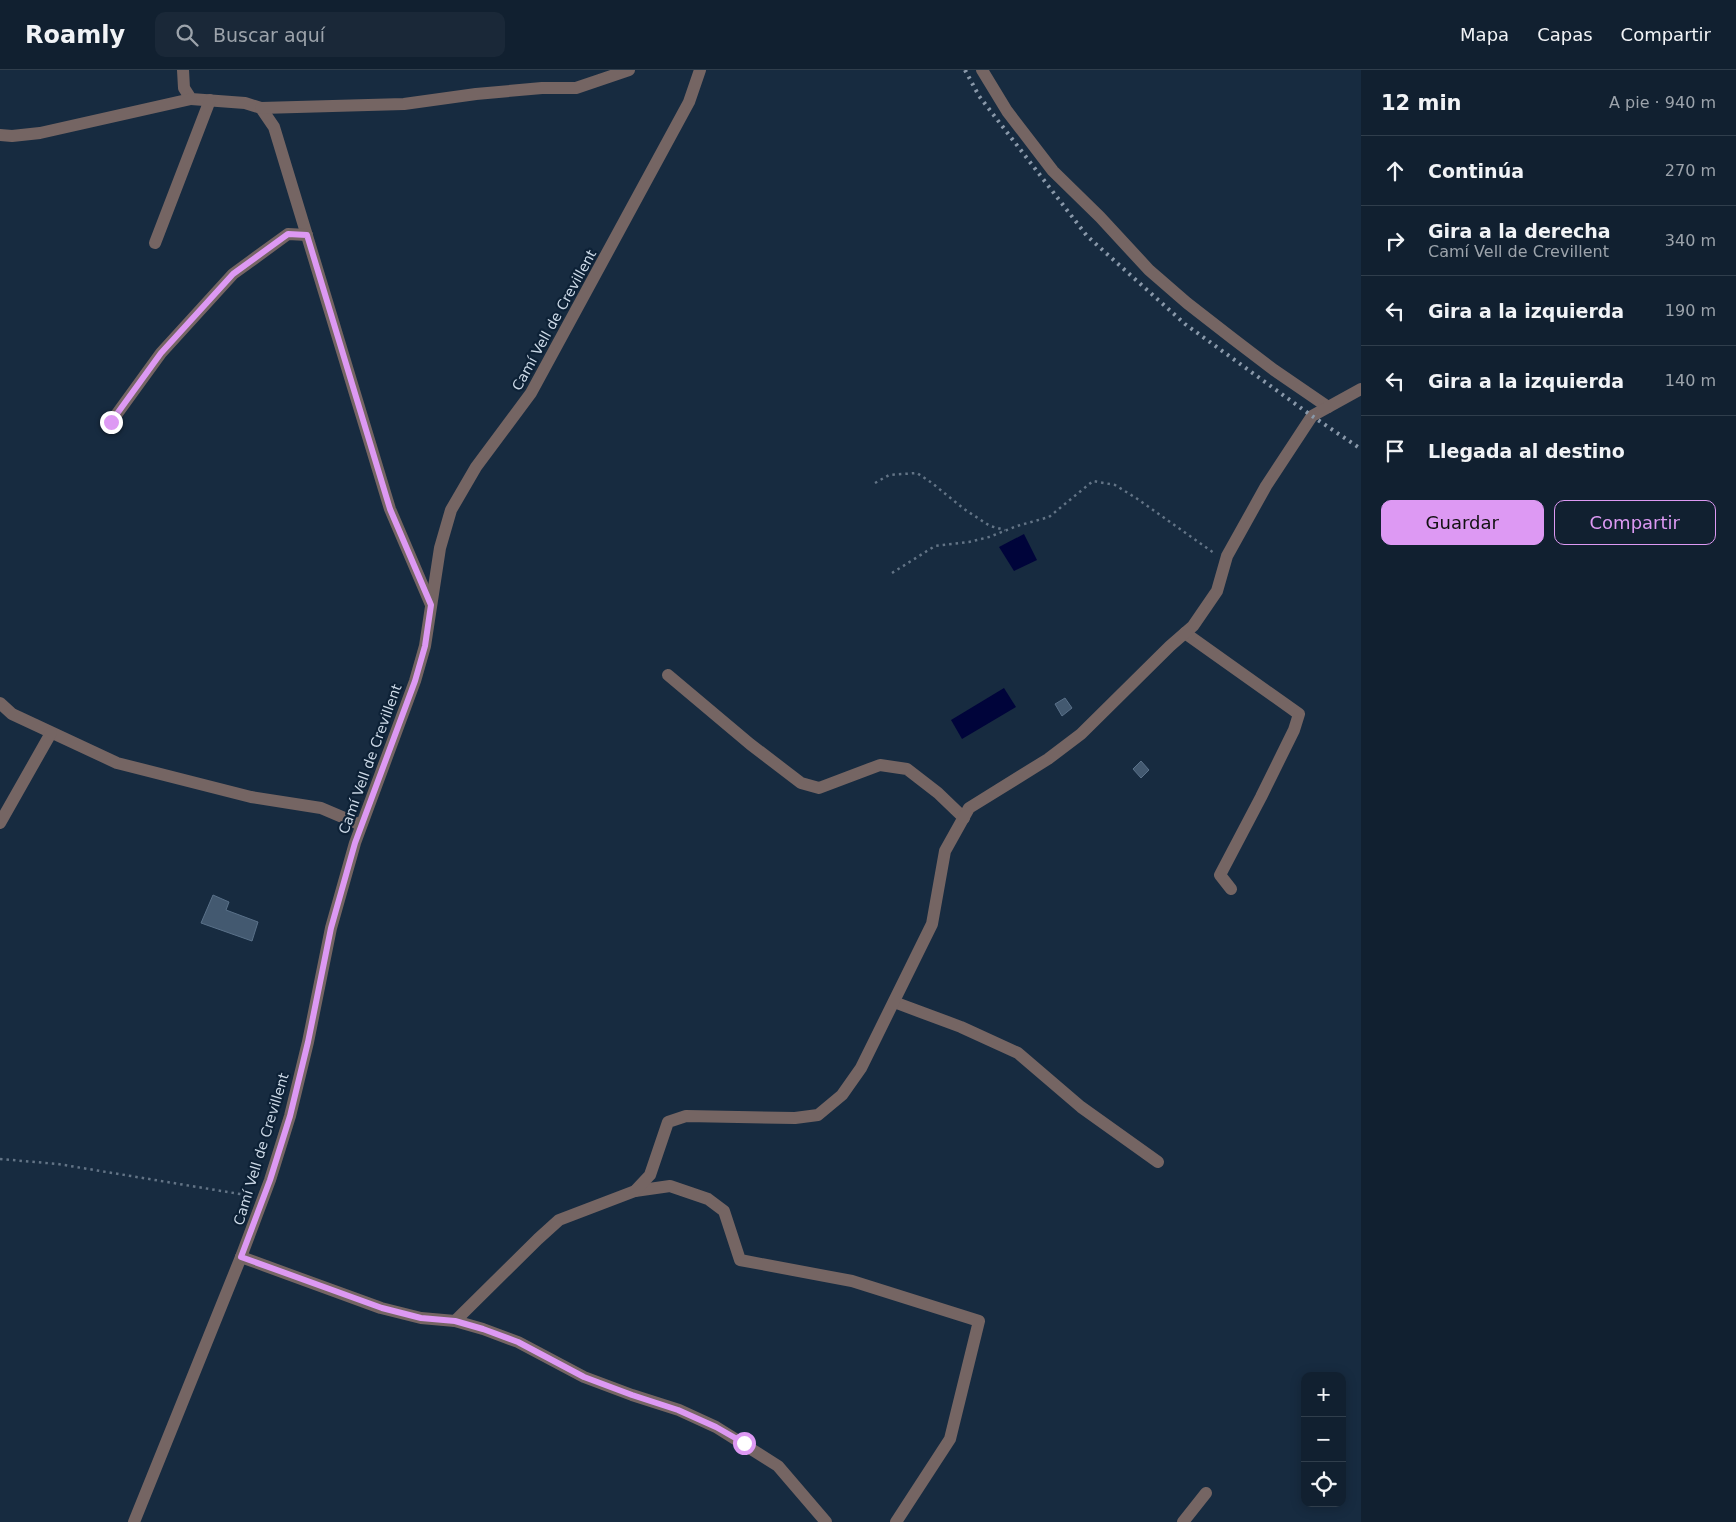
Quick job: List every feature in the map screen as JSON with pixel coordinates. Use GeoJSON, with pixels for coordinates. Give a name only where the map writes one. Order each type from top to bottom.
{"type":"FeatureCollection","features":[{"type":"Feature","properties":{"kind":"street"},"geometry":{"type":"LineString","coordinates":[[183,70],[184,88],[191,99]]}},
{"type":"Feature","properties":{"kind":"street"},"geometry":{"type":"LineString","coordinates":[[0,135],[12,136],[40,133],[191,99],[245,103],[261,108],[404,104],[476,94],[542,88],[576,88],[629,70]]}},
{"type":"Feature","properties":{"kind":"street","name":"Camí Vell de Crevillent"},"geometry":{"type":"LineString","coordinates":[[134,1522],[241,1257],[290,1116],[308,1042],[331,928],[361,825],[415,681],[425,646],[440,548],[451,510],[476,467],[531,393],[685,110],[700,70]]}},
{"type":"Feature","properties":{"kind":"street"},"geometry":{"type":"LineString","coordinates":[[982,70],[1007,111],[1053,171],[1149,270],[1187,303],[1274,370],[1328,407]]}},
{"type":"Feature","properties":{"kind":"street"},"geometry":{"type":"LineString","coordinates":[[155,243],[210,100]]}},
{"type":"Feature","properties":{"kind":"street"},"geometry":{"type":"LineString","coordinates":[[261,108],[274,127],[390,509],[431,605]]}},
{"type":"Feature","properties":{"kind":"street"},"geometry":{"type":"LineString","coordinates":[[111,422],[161,353],[233,274],[288,234],[307,235]]}},
{"type":"Feature","properties":{"kind":"street"},"geometry":{"type":"LineString","coordinates":[[635,1191],[650,1175],[668,1122],[686,1116],[795,1118],[818,1115],[842,1095],[856,1074],[894,1002],[932,924],[945,851],[969,808],[1048,759],[1081,734],[1193,626],[1216,591],[1226,562],[1266,486],[1312,416],[1361,388]]}},
{"type":"Feature","properties":{"kind":"street"},"geometry":{"type":"LineString","coordinates":[[1185,633],[1299,714],[1294,730],[1220,875],[1231,889]]}},
{"type":"Feature","properties":{"kind":"street"},"geometry":{"type":"LineString","coordinates":[[668,675],[750,744],[801,783],[819,788],[880,765],[907,769],[938,793],[964,818]]}},
{"type":"Feature","properties":{"kind":"street"},"geometry":{"type":"LineString","coordinates":[[0,703],[12,714],[116,763],[252,797],[321,808],[361,825]]}},
{"type":"Feature","properties":{"kind":"street"},"geometry":{"type":"LineString","coordinates":[[0,823],[51,733]]}},
{"type":"Feature","properties":{"kind":"street"},"geometry":{"type":"LineString","coordinates":[[894,1002],[961,1027],[1018,1053],[1080,1107],[1158,1162]]}},
{"type":"Feature","properties":{"kind":"street"},"geometry":{"type":"LineString","coordinates":[[455,1321],[559,1220],[635,1191],[670,1186],[708,1199],[724,1211],[740,1260],[852,1281],[978,1321],[950,1439],[896,1522]]}},
{"type":"Feature","properties":{"kind":"street"},"geometry":{"type":"LineString","coordinates":[[241,1257],[382,1308],[421,1318],[455,1321],[483,1329],[518,1342],[584,1377],[678,1410],[716,1427],[778,1466],[826,1522]]}},
{"type":"Feature","properties":{"kind":"street"},"geometry":{"type":"LineString","coordinates":[[1183,1522],[1206,1493]]}},
{"type":"Feature","properties":{"kind":"path"},"geometry":{"type":"LineString","coordinates":[[875,483],[888,475],[917,473],[964,510],[990,526],[1006,530]]}},
{"type":"Feature","properties":{"kind":"path"},"geometry":{"type":"LineString","coordinates":[[892,572],[935,546],[969,542],[1049,517],[1093,481],[1115,485],[1226,562]]}},
{"type":"Feature","properties":{"kind":"path"},"geometry":{"type":"LineString","coordinates":[[0,1159],[58,1164],[263,1197]]}},
{"type":"Feature","properties":{"kind":"shaded area"},"geometry":{"type":"Polygon","coordinates":[[[1024,534],[1037,560],[1014,571],[999,547],[1024,534]]]}},
{"type":"Feature","properties":{"kind":"shaded area"},"geometry":{"type":"Polygon","coordinates":[[[1004,688],[1016,707],[962,739],[951,720],[1004,688]]]}},
{"type":"Feature","properties":{"kind":"building"},"geometry":{"type":"Polygon","coordinates":[[[1065,698],[1072,708],[1062,716],[1055,704],[1065,698]]]}},
{"type":"Feature","properties":{"kind":"building"},"geometry":{"type":"Polygon","coordinates":[[[1141,761],[1149,770],[1141,778],[1133,769],[1141,761]]]}},
{"type":"Feature","properties":{"kind":"building"},"geometry":{"type":"Polygon","coordinates":[[[213,895],[229,902],[226,910],[258,922],[252,941],[201,923],[213,895]]]}},
{"type":"Feature","properties":{"kind":"railway"},"geometry":{"type":"LineString","coordinates":[[965,70],[979,96],[1087,236],[1185,324],[1361,449]]}},
{"type":"Feature","properties":{"kind":"route"},"geometry":{"type":"LineString","coordinates":[[111,422],[161,353],[233,274],[288,234],[307,235],[390,509],[431,605],[425,646],[415,681],[355,843],[331,928],[308,1042],[290,1116],[270,1180],[241,1257],[382,1308],[421,1318],[455,1321],[483,1329],[518,1342],[584,1377],[678,1410],[716,1427],[744,1443]]}}]}
